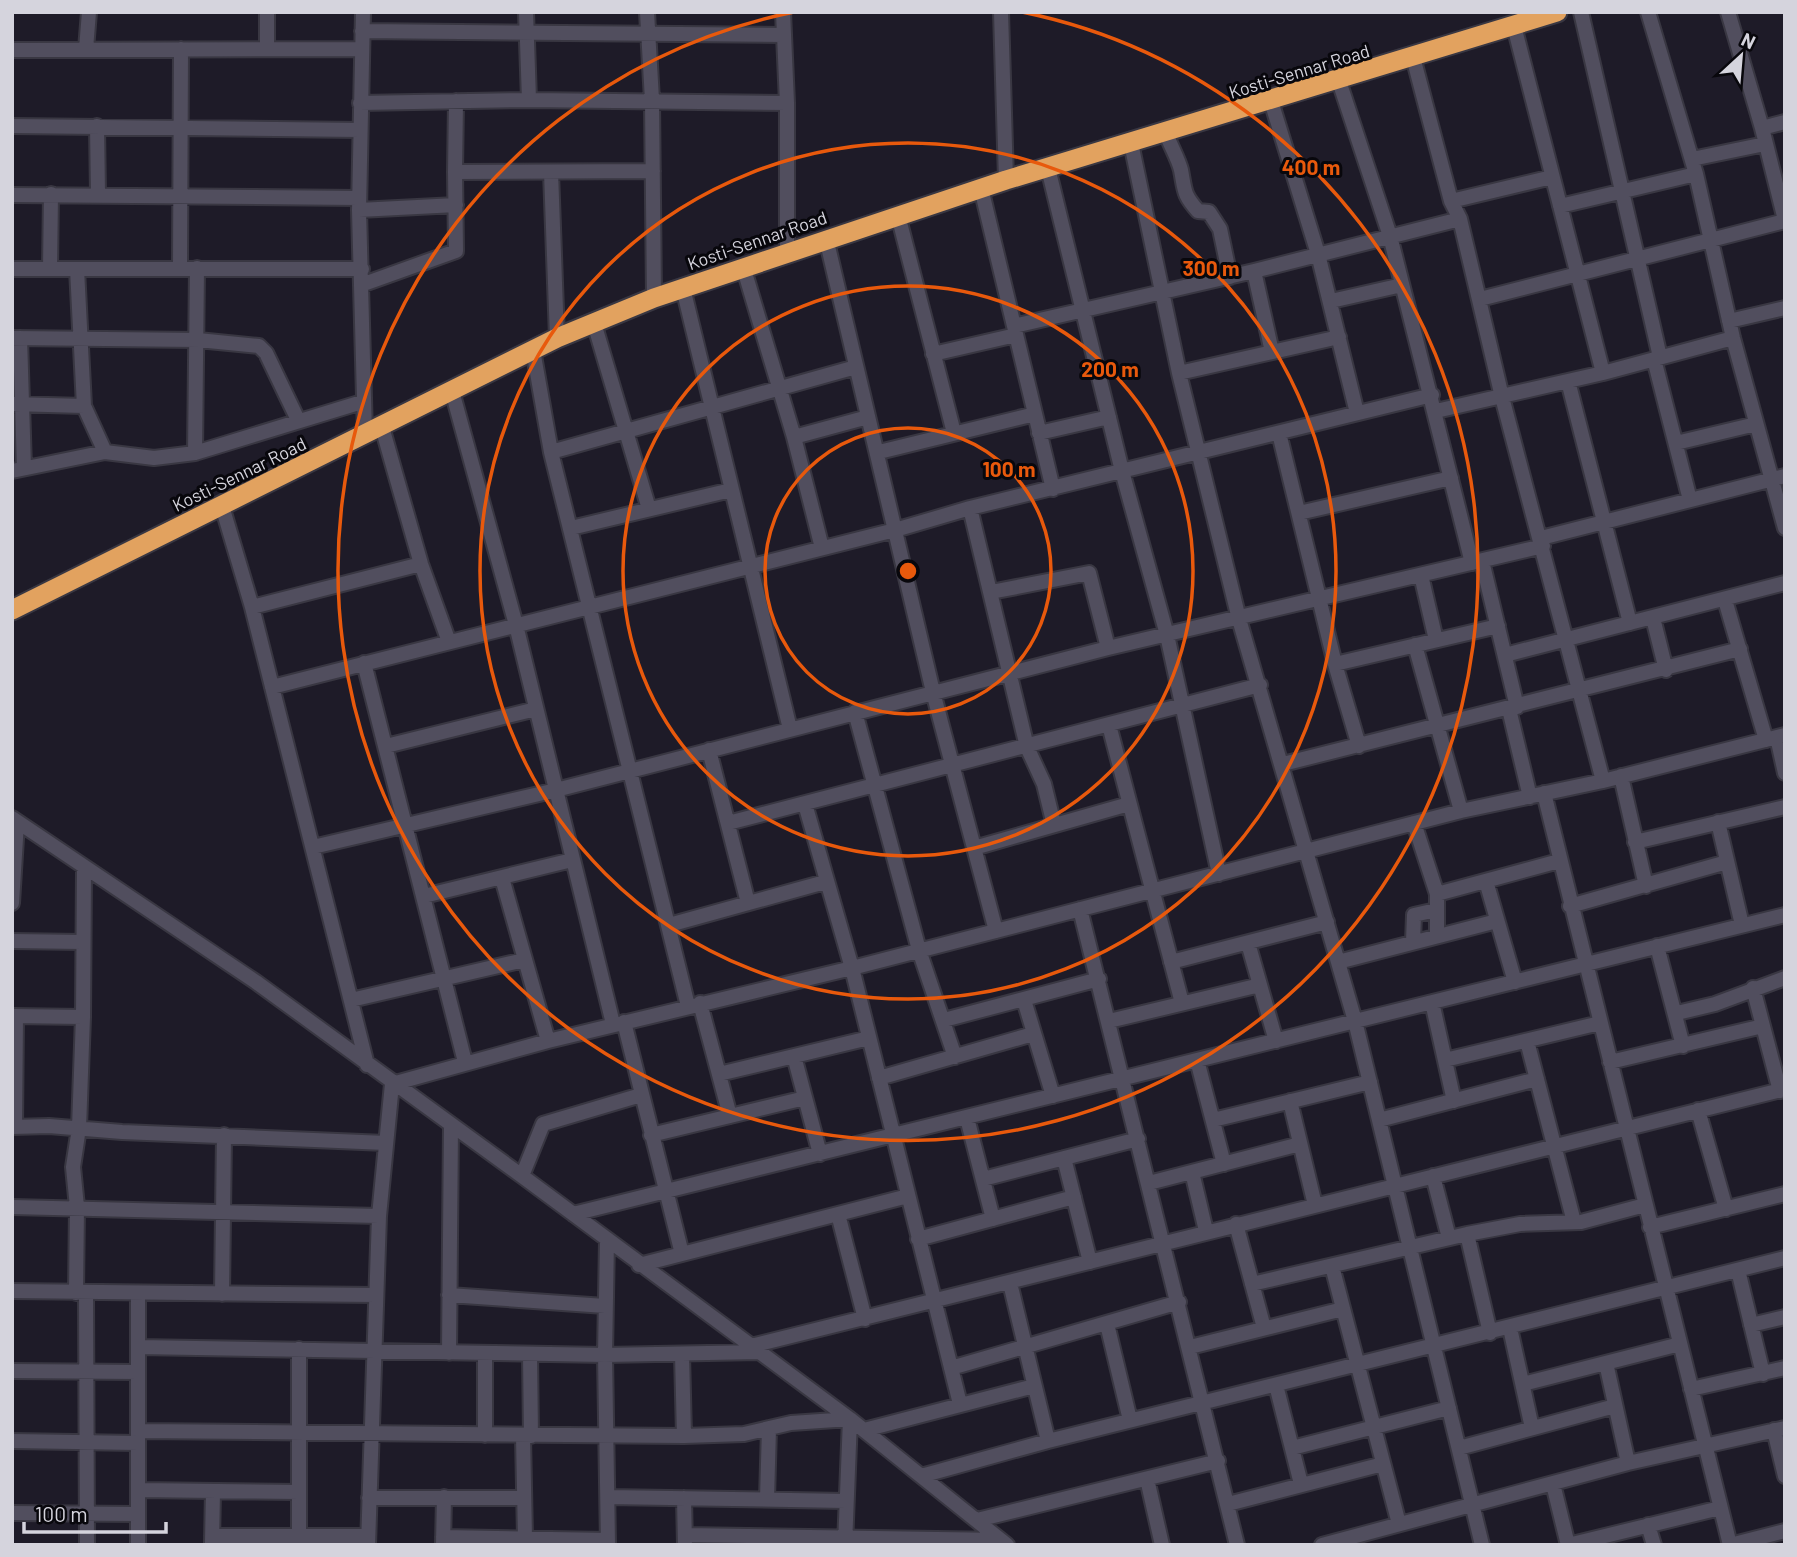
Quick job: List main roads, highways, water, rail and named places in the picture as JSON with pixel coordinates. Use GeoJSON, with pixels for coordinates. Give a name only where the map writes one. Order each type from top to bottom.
{"type":"FeatureCollection","features":[{"type":"Feature","properties":{"kind":"highway","name":"Kosti-Sennar Road"},"geometry":{"type":"LineString","coordinates":[[12,610],[557,338],[654,298],[826,238],[1006,180],[1271,102],[1557,12]]}}]}
